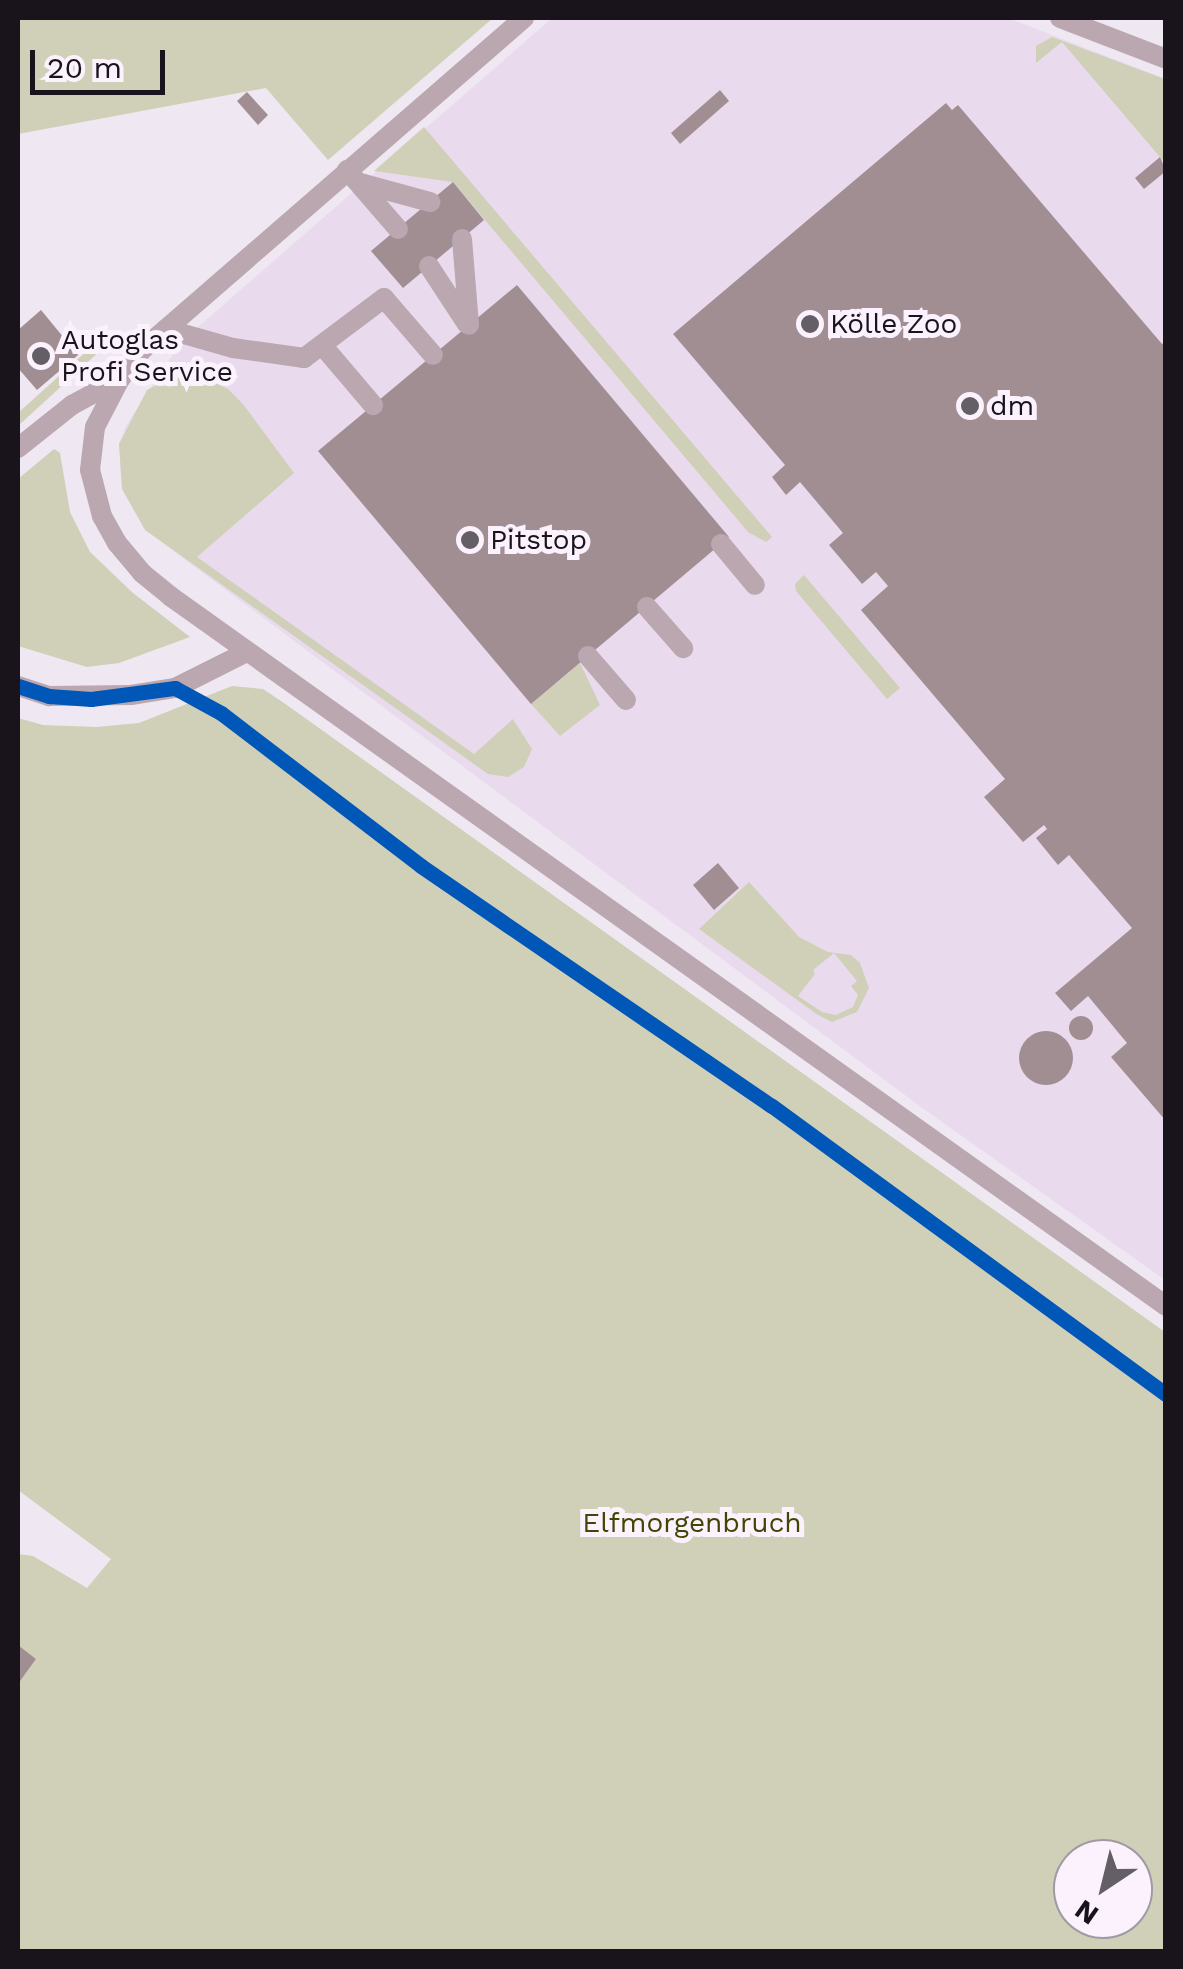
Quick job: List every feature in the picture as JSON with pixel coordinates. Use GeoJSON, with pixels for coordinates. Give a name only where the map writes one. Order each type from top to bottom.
{"type":"FeatureCollection","features":[{"type":"Feature","properties":{"kind":"lane"},"geometry":{"type":"LineString","coordinates":[[524,18],[353,176],[166,329],[120,380],[95,427],[90,446],[90,470],[102,516],[116,544],[142,573],[247,652],[1166,1306]]}},
{"type":"Feature","properties":{"kind":"lane"},"geometry":{"type":"LineString","coordinates":[[1060,18],[1166,59]]}},
{"type":"Feature","properties":{"kind":"lane"},"geometry":{"type":"LineString","coordinates":[[353,176],[430,202]]}},
{"type":"Feature","properties":{"kind":"lane"},"geometry":{"type":"LineString","coordinates":[[353,176],[398,229]]}},
{"type":"Feature","properties":{"kind":"lane"},"geometry":{"type":"LineString","coordinates":[[429,266],[468,326],[462,239]]}},
{"type":"Feature","properties":{"kind":"lane"},"geometry":{"type":"LineString","coordinates":[[166,329],[233,348],[304,358],[384,298],[432,355]]}},
{"type":"Feature","properties":{"kind":"lane"},"geometry":{"type":"LineString","coordinates":[[322,346],[373,406]]}},
{"type":"Feature","properties":{"kind":"lane"},"geometry":{"type":"LineString","coordinates":[[18,448],[72,405],[120,380]]}},
{"type":"Feature","properties":{"kind":"lane"},"geometry":{"type":"LineString","coordinates":[[721,544],[755,585]]}},
{"type":"Feature","properties":{"kind":"lane"},"geometry":{"type":"LineString","coordinates":[[647,606],[683,648]]}},
{"type":"Feature","properties":{"kind":"lane"},"geometry":{"type":"LineString","coordinates":[[18,686],[49,696],[131,695],[175,688],[247,652]]}},
{"type":"Feature","properties":{"kind":"lane"},"geometry":{"type":"LineString","coordinates":[[588,656],[626,700]]}},
{"type":"Feature","properties":{"kind":"shaded area"},"geometry":{"type":"Polygon","coordinates":[[[552,18],[1008,18],[1165,79],[1165,1280],[921,1107],[188,562],[146,530],[122,489],[119,444],[127,424],[181,342],[552,18]]]}},
{"type":"Feature","properties":{"kind":"green space"},"geometry":{"type":"Polygon","coordinates":[[[18,18],[493,18],[328,160],[266,88],[18,134],[18,18]]]}},
{"type":"Feature","properties":{"kind":"green space"},"geometry":{"type":"Polygon","coordinates":[[[1052,37],[1165,79],[1165,163],[1062,42],[1036,63],[1036,46],[1052,37]]]}},
{"type":"Feature","properties":{"kind":"green space"},"geometry":{"type":"Polygon","coordinates":[[[424,127],[772,537],[766,542],[748,532],[453,182],[374,171],[424,127]]]}},
{"type":"Feature","properties":{"kind":"green space"},"geometry":{"type":"Polygon","coordinates":[[[110,330],[113,336],[103,348],[18,426],[18,413],[110,330]]]}},
{"type":"Feature","properties":{"kind":"green space"},"geometry":{"type":"Polygon","coordinates":[[[198,375],[228,389],[243,404],[294,473],[197,557],[474,754],[513,719],[532,749],[524,767],[508,777],[488,774],[145,530],[122,489],[119,444],[147,390],[168,379],[198,375]]]}},
{"type":"Feature","properties":{"kind":"green space"},"geometry":{"type":"Polygon","coordinates":[[[54,449],[60,453],[70,512],[90,552],[133,593],[190,637],[119,663],[87,667],[18,646],[18,479],[54,449]]]}},
{"type":"Feature","properties":{"kind":"green space"},"geometry":{"type":"Polygon","coordinates":[[[804,575],[900,688],[887,699],[796,591],[795,584],[804,575]]]}},
{"type":"Feature","properties":{"kind":"green space"},"geometry":{"type":"Polygon","coordinates":[[[580,663],[600,705],[560,736],[531,704],[580,663]]]}},
{"type":"Feature","properties":{"kind":"green space","name":"Elfmorgenbruch"},"geometry":{"type":"Polygon","coordinates":[[[232,686],[263,689],[1165,1332],[1165,1951],[18,1951],[18,1684],[36,1659],[18,1645],[18,1554],[33,1556],[87,1588],[111,1559],[18,1490],[18,718],[43,725],[96,727],[139,723],[232,686]]]}},
{"type":"Feature","properties":{"kind":"green space"},"geometry":{"type":"Polygon","coordinates":[[[749,882],[799,937],[828,952],[851,955],[860,963],[869,988],[857,1012],[832,1022],[699,929],[749,882]],[[834,953],[813,970],[815,974],[798,996],[822,1012],[836,1015],[853,1007],[858,995],[851,986],[857,981],[834,953]]]}},
{"type":"Feature","properties":{"kind":"building"},"geometry":{"type":"Polygon","coordinates":[[[720,90],[729,101],[680,144],[671,133],[720,90]]]}},
{"type":"Feature","properties":{"kind":"building"},"geometry":{"type":"Polygon","coordinates":[[[247,92],[268,115],[258,125],[237,101],[247,92]]]}},
{"type":"Feature","properties":{"kind":"building"},"geometry":{"type":"Polygon","coordinates":[[[946,103],[952,110],[958,105],[1162,344],[1166,341],[1166,1121],[1111,1057],[1127,1043],[1088,996],[1071,1011],[1055,993],[1132,928],[1069,855],[1058,865],[1036,838],[1047,829],[1044,825],[1023,842],[984,797],[1005,779],[861,610],[888,586],[876,572],[862,584],[829,545],[843,533],[800,482],[786,495],[772,477],[785,465],[673,334],[946,103]]]}},
{"type":"Feature","properties":{"kind":"building"},"geometry":{"type":"Polygon","coordinates":[[[1160,157],[1166,171],[1144,189],[1135,178],[1160,157]]]}},
{"type":"Feature","properties":{"kind":"building"},"geometry":{"type":"Polygon","coordinates":[[[453,182],[484,220],[403,288],[371,251],[453,182]]]}},
{"type":"Feature","properties":{"kind":"building"},"geometry":{"type":"Polygon","coordinates":[[[517,285],[729,537],[531,704],[318,451],[517,285]]]}},
{"type":"Feature","properties":{"kind":"building"},"geometry":{"type":"Polygon","coordinates":[[[41,310],[78,355],[37,390],[18,368],[18,330],[41,310]]]}},
{"type":"Feature","properties":{"kind":"building"},"geometry":{"type":"Polygon","coordinates":[[[718,863],[739,888],[714,910],[693,885],[718,863]]]}},
{"type":"Feature","properties":{"kind":"building"},"geometry":{"type":"Polygon","coordinates":[[[1081,1016],[1090,1019],[1090,1037],[1081,1040],[1072,1037],[1069,1028],[1072,1019],[1081,1016]]]}},
{"type":"Feature","properties":{"kind":"building"},"geometry":{"type":"Polygon","coordinates":[[[1046,1031],[1065,1039],[1073,1058],[1065,1077],[1046,1085],[1027,1077],[1019,1058],[1027,1039],[1046,1031]]]}},
{"type":"Feature","properties":{"kind":"building"},"geometry":{"type":"Polygon","coordinates":[[[18,1645],[36,1659],[18,1684],[18,1645]]]}},
{"type":"Feature","properties":{"kind":"cycle path"},"geometry":{"type":"LineString","coordinates":[[18,686],[49,696],[91,699],[175,688],[221,713],[421,866],[772,1106],[1166,1394]]}},
{"type":"Feature","properties":{"kind":"place","name":"Kölle Zoo"},"geometry":{"type":"Point","coordinates":[810,324]}},
{"type":"Feature","properties":{"kind":"place","name":"Autoglas Profi Service"},"geometry":{"type":"Point","coordinates":[41,356]}},
{"type":"Feature","properties":{"kind":"place","name":"dm"},"geometry":{"type":"Point","coordinates":[970,406]}},
{"type":"Feature","properties":{"kind":"place","name":"Pitstop"},"geometry":{"type":"Point","coordinates":[470,540]}}]}
